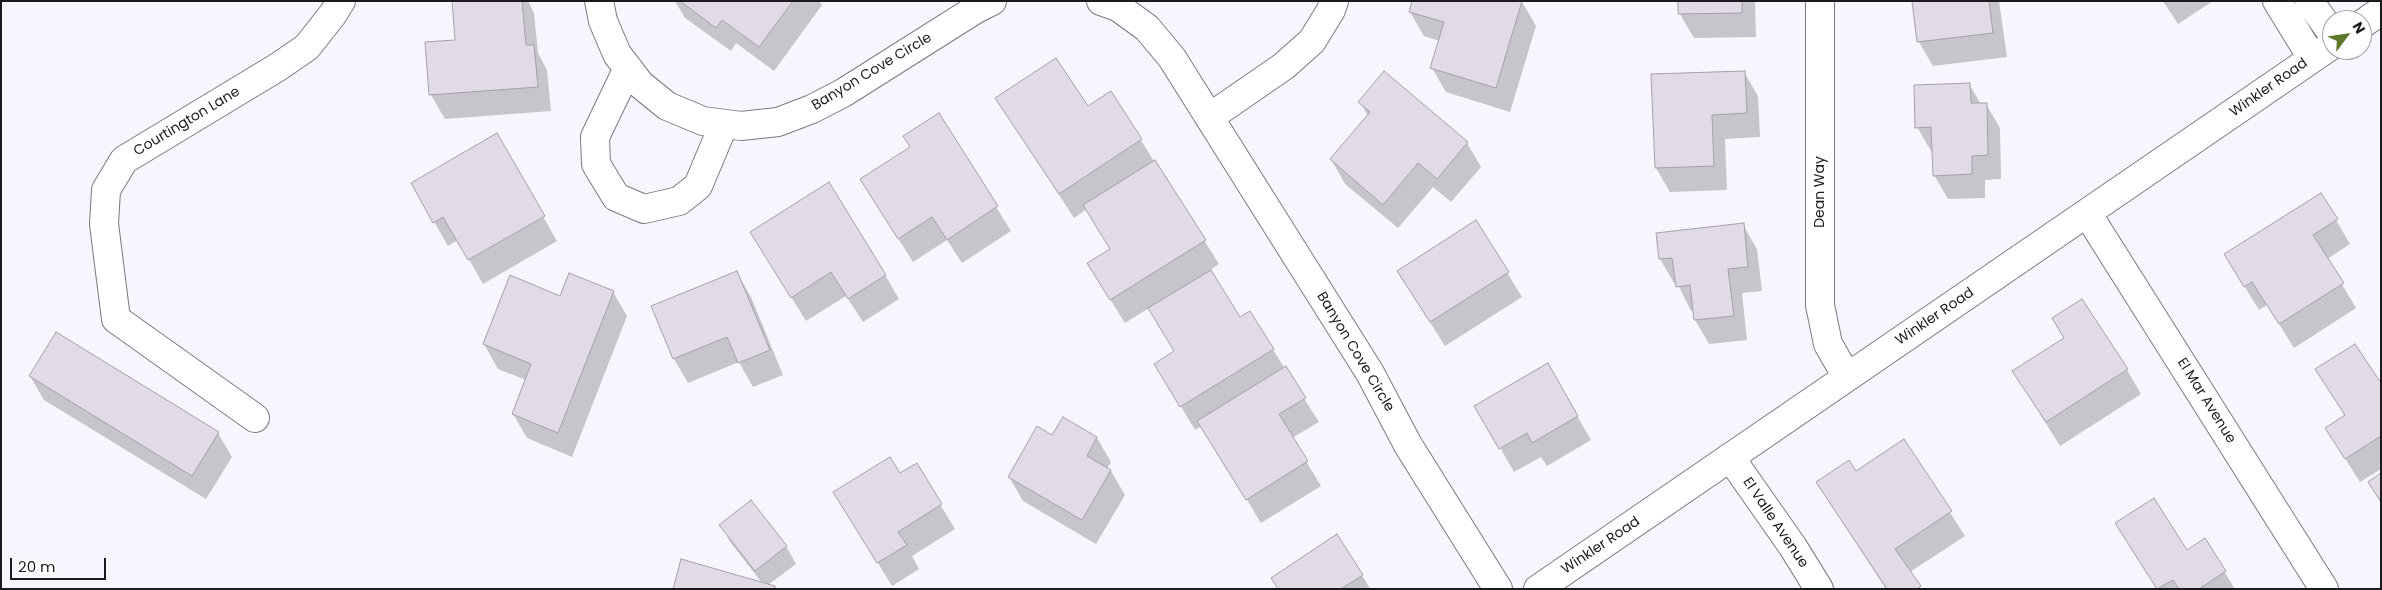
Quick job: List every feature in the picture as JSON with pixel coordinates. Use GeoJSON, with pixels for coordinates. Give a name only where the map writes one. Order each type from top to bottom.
{"type":"FeatureCollection","features":[{"type":"Feature","properties":{"kind":"street","name":"Courtington Lane"},"geometry":{"type":"LineString","coordinates":[[255,418],[116,319],[104,224],[106,190],[124,160],[278,67],[306,47],[333,14],[341,1]]}},
{"type":"Feature","properties":{"kind":"street","name":"Banyon Cove Circle"},"geometry":{"type":"LineString","coordinates":[[600,1],[603,21],[617,54],[640,84],[667,106],[703,121],[741,126],[778,122],[812,109],[843,93],[976,8],[992,1]]}},
{"type":"Feature","properties":{"kind":"street","name":"Banyon Cove Circle"},"geometry":{"type":"LineString","coordinates":[[1101,1],[1118,7],[1147,28],[1172,58],[1370,373],[1408,445],[1498,589]]}},
{"type":"Feature","properties":{"kind":"street"},"geometry":{"type":"LineString","coordinates":[[1210,117],[1284,66],[1305,47],[1321,26],[1334,1]]}},
{"type":"Feature","properties":{"kind":"street","name":"Dean Way"},"geometry":{"type":"LineString","coordinates":[[1820,1],[1820,305],[1828,344],[1847,377]]}},
{"type":"Feature","properties":{"kind":"street"},"geometry":{"type":"LineString","coordinates":[[2277,1],[2322,51]]}},
{"type":"Feature","properties":{"kind":"street"},"geometry":{"type":"LineString","coordinates":[[2309,1],[2322,19]]}},
{"type":"Feature","properties":{"kind":"street","name":"Winkler Road"},"geometry":{"type":"LineString","coordinates":[[1538,589],[2322,51]]}},
{"type":"Feature","properties":{"kind":"street"},"geometry":{"type":"LineString","coordinates":[[628,68],[595,138],[596,164],[616,197],[644,209],[679,201],[698,186],[724,124]]}},
{"type":"Feature","properties":{"kind":"street","name":"El Mar Avenue"},"geometry":{"type":"LineString","coordinates":[[2087,213],[2324,589]]}},
{"type":"Feature","properties":{"kind":"street","name":"El Valle Avenue"},"geometry":{"type":"LineString","coordinates":[[1730,457],[1793,547],[1819,589]]}},
{"type":"Feature","properties":{"kind":"building"},"geometry":{"type":"Polygon","coordinates":[[[452,1],[522,1],[526,45],[534,45],[538,87],[429,95],[425,42],[455,40],[452,1]]]}},
{"type":"Feature","properties":{"kind":"building"},"geometry":{"type":"Polygon","coordinates":[[[680,1],[793,1],[759,47],[722,20],[716,28],[680,1]]]}},
{"type":"Feature","properties":{"kind":"building"},"geometry":{"type":"Polygon","coordinates":[[[1412,1],[1522,1],[1496,88],[1430,68],[1444,22],[1409,12],[1412,1]]]}},
{"type":"Feature","properties":{"kind":"building"},"geometry":{"type":"Polygon","coordinates":[[[1678,1],[1742,1],[1742,13],[1678,14],[1678,1]]]}},
{"type":"Feature","properties":{"kind":"building"},"geometry":{"type":"Polygon","coordinates":[[[1912,1],[1989,1],[1993,33],[1917,42],[1912,1]]]}},
{"type":"Feature","properties":{"kind":"building"},"geometry":{"type":"Polygon","coordinates":[[[1056,58],[1088,106],[1111,91],[1142,139],[1059,194],[995,98],[1056,58]]]}},
{"type":"Feature","properties":{"kind":"building"},"geometry":{"type":"Polygon","coordinates":[[[1384,71],[1468,142],[1437,179],[1418,163],[1383,205],[1330,159],[1370,112],[1358,102],[1384,71]]]}},
{"type":"Feature","properties":{"kind":"building"},"geometry":{"type":"Polygon","coordinates":[[[1745,71],[1747,113],[1712,115],[1714,166],[1655,168],[1651,74],[1745,71]]]}},
{"type":"Feature","properties":{"kind":"building"},"geometry":{"type":"Polygon","coordinates":[[[1970,83],[1971,103],[1987,103],[1988,155],[1972,156],[1972,174],[1933,176],[1931,127],[1915,128],[1914,85],[1970,83]]]}},
{"type":"Feature","properties":{"kind":"building"},"geometry":{"type":"Polygon","coordinates":[[[939,113],[998,206],[947,240],[932,217],[898,239],[860,179],[910,147],[903,136],[939,113]]]}},
{"type":"Feature","properties":{"kind":"building"},"geometry":{"type":"Polygon","coordinates":[[[497,133],[545,216],[468,260],[443,217],[433,223],[411,183],[497,133]]]}},
{"type":"Feature","properties":{"kind":"building"},"geometry":{"type":"Polygon","coordinates":[[[1155,160],[1206,240],[1110,300],[1087,263],[1110,249],[1083,205],[1155,160]]]}},
{"type":"Feature","properties":{"kind":"building"},"geometry":{"type":"Polygon","coordinates":[[[829,182],[886,275],[848,299],[831,272],[791,298],[750,232],[829,182]]]}},
{"type":"Feature","properties":{"kind":"building"},"geometry":{"type":"Polygon","coordinates":[[[2321,193],[2338,219],[2313,235],[2344,283],[2279,324],[2252,282],[2244,287],[2224,254],[2321,193]]]}},
{"type":"Feature","properties":{"kind":"building"},"geometry":{"type":"Polygon","coordinates":[[[1476,220],[1509,272],[1430,322],[1397,271],[1476,220]]]}},
{"type":"Feature","properties":{"kind":"building"},"geometry":{"type":"Polygon","coordinates":[[[1744,223],[1748,267],[1728,269],[1734,316],[1694,320],[1690,285],[1676,287],[1672,258],[1659,259],[1656,233],[1744,223]]]}},
{"type":"Feature","properties":{"kind":"building"},"geometry":{"type":"Polygon","coordinates":[[[1211,270],[1240,317],[1250,311],[1274,349],[1180,407],[1154,364],[1174,351],[1148,308],[1211,270]]]}},
{"type":"Feature","properties":{"kind":"building"},"geometry":{"type":"Polygon","coordinates":[[[737,271],[770,350],[738,363],[727,337],[673,359],[651,306],[737,271]]]}},
{"type":"Feature","properties":{"kind":"building"},"geometry":{"type":"Polygon","coordinates":[[[569,273],[614,291],[558,433],[512,414],[531,364],[483,344],[510,275],[560,296],[569,273]]]}},
{"type":"Feature","properties":{"kind":"building"},"geometry":{"type":"Polygon","coordinates":[[[2082,299],[2128,369],[2046,422],[2012,371],[2064,338],[2052,318],[2082,299]]]}},
{"type":"Feature","properties":{"kind":"building"},"geometry":{"type":"Polygon","coordinates":[[[56,332],[219,432],[192,476],[29,376],[56,332]]]}},
{"type":"Feature","properties":{"kind":"building"},"geometry":{"type":"Polygon","coordinates":[[[2355,344],[2381,383],[2381,436],[2345,459],[2325,428],[2345,415],[2315,369],[2355,344]]]}},
{"type":"Feature","properties":{"kind":"building"},"geometry":{"type":"Polygon","coordinates":[[[1548,363],[1578,416],[1532,443],[1527,433],[1499,449],[1474,406],[1548,363]]]}},
{"type":"Feature","properties":{"kind":"building"},"geometry":{"type":"Polygon","coordinates":[[[1286,366],[1306,398],[1279,414],[1308,461],[1246,500],[1197,421],[1286,366]]]}},
{"type":"Feature","properties":{"kind":"building"},"geometry":{"type":"Polygon","coordinates":[[[1063,417],[1097,437],[1087,456],[1111,470],[1082,520],[1008,477],[1037,426],[1052,435],[1063,417]]]}},
{"type":"Feature","properties":{"kind":"building"},"geometry":{"type":"Polygon","coordinates":[[[1904,439],[1952,511],[1895,549],[1921,586],[1917,589],[1887,589],[1816,482],[1849,460],[1856,471],[1904,439]]]}},
{"type":"Feature","properties":{"kind":"building"},"geometry":{"type":"Polygon","coordinates":[[[890,457],[900,473],[917,463],[942,504],[898,532],[907,545],[877,563],[833,492],[890,457]]]}},
{"type":"Feature","properties":{"kind":"building"},"geometry":{"type":"Polygon","coordinates":[[[2381,473],[2381,502],[2368,482],[2381,473]]]}},
{"type":"Feature","properties":{"kind":"building"},"geometry":{"type":"Polygon","coordinates":[[[2154,498],[2187,550],[2205,538],[2226,571],[2199,589],[2179,589],[2173,580],[2157,589],[2115,523],[2154,498]]]}},
{"type":"Feature","properties":{"kind":"building"},"geometry":{"type":"Polygon","coordinates":[[[751,500],[787,546],[755,571],[719,525],[751,500]]]}},
{"type":"Feature","properties":{"kind":"building"},"geometry":{"type":"Polygon","coordinates":[[[1337,534],[1363,575],[1341,589],[1278,589],[1271,578],[1337,534]]]}},
{"type":"Feature","properties":{"kind":"building"},"geometry":{"type":"Polygon","coordinates":[[[681,559],[775,586],[775,589],[673,589],[681,559]]]}}]}
